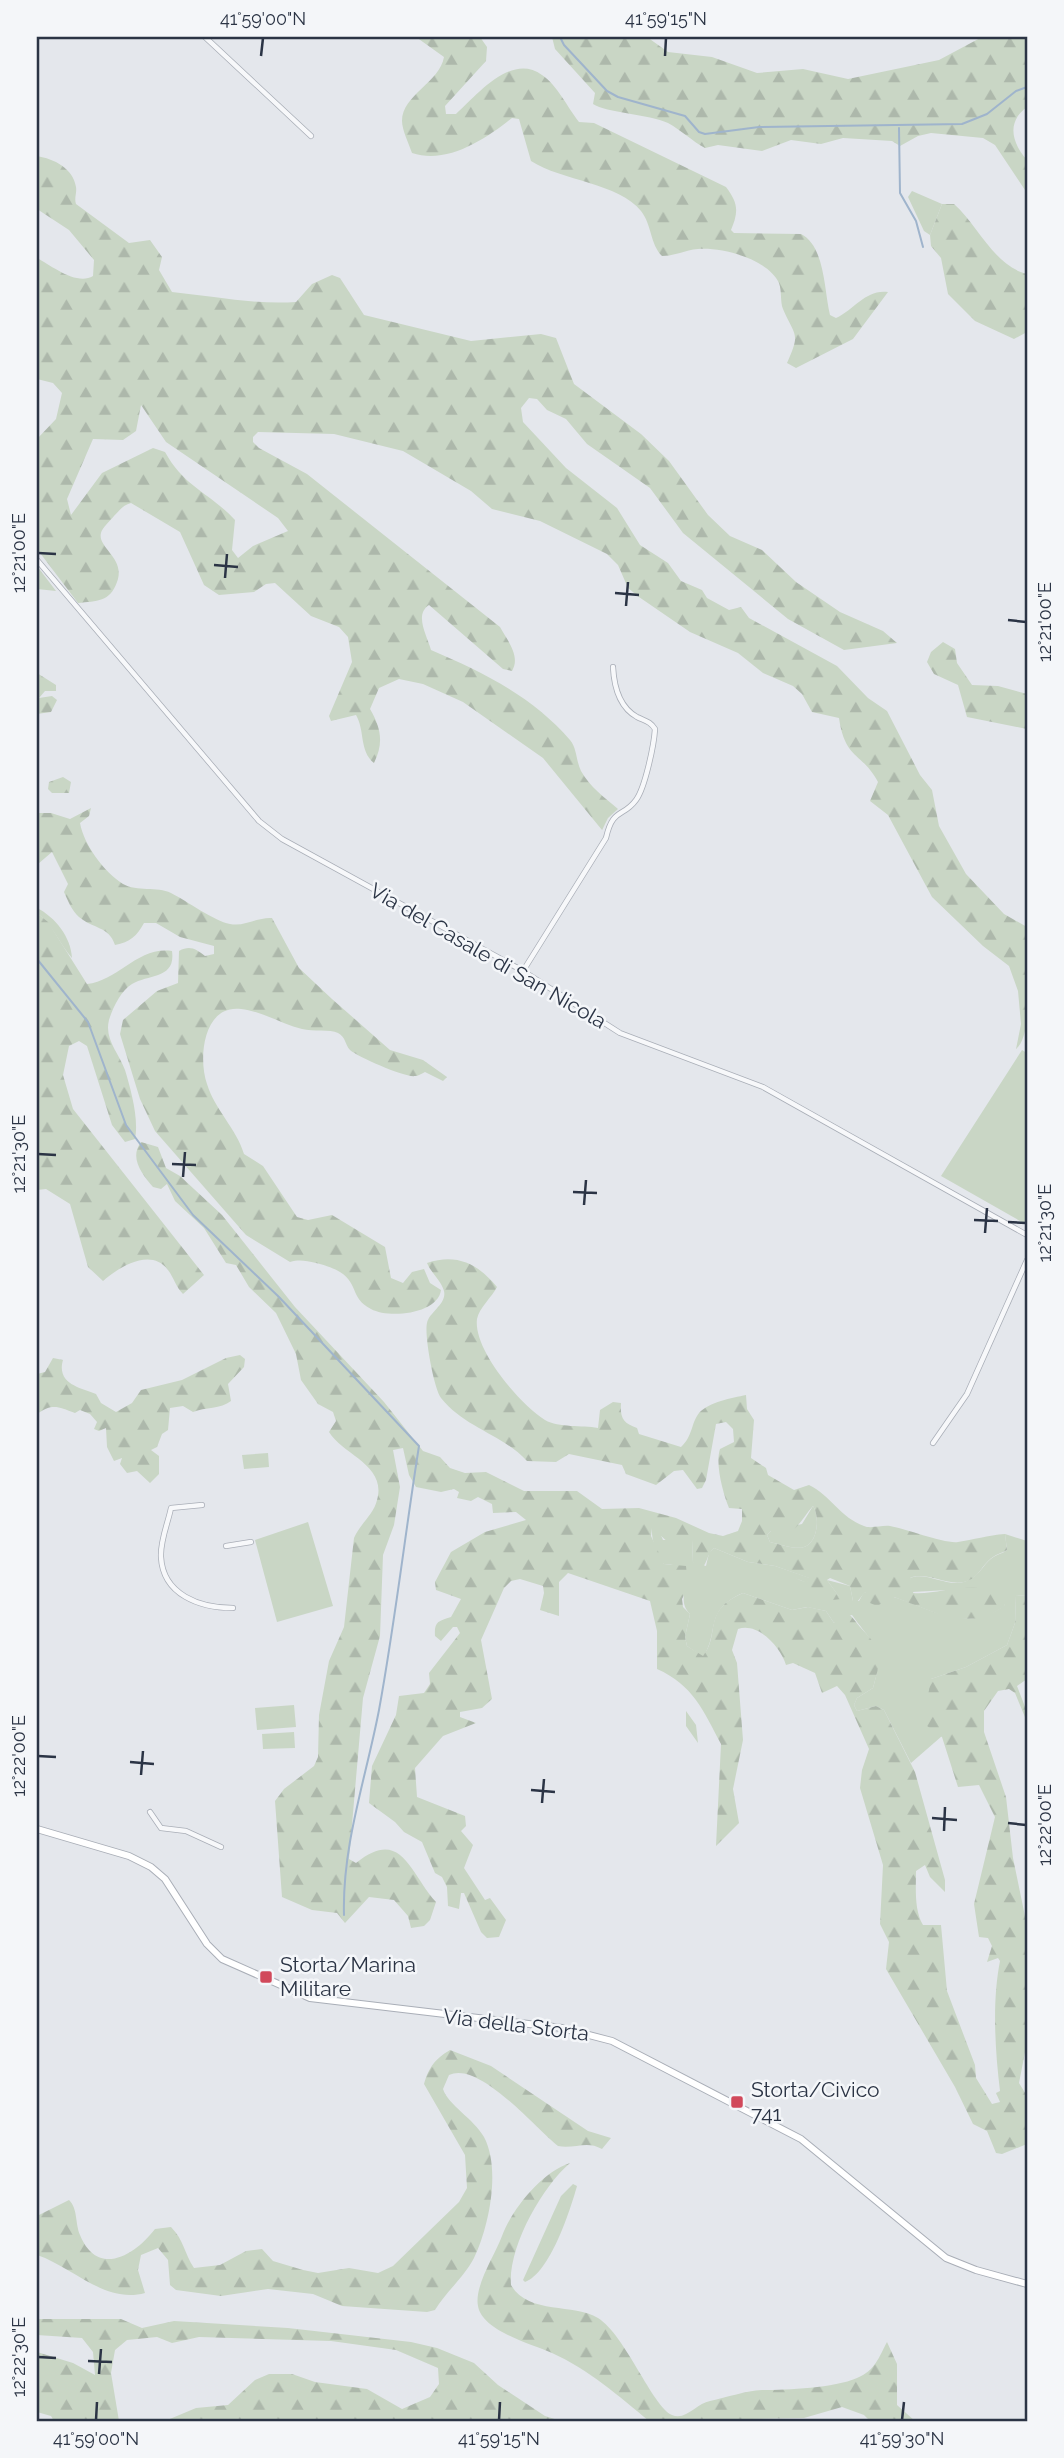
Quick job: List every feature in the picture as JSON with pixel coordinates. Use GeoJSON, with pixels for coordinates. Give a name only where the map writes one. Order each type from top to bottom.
{"type":"FeatureCollection","features":[{"type":"Feature","properties":{"kind":"main road","name":"Via della Storta"},"geometry":{"type":"LineString","coordinates":[[37,1829],[129,1856],[151,1867],[165,1880],[218,1955],[234,1966],[310,1998],[562,2028],[612,2041],[801,2139],[946,2258],[976,2270],[1027,2284]]}},
{"type":"Feature","properties":{"kind":"street"},"geometry":{"type":"LineString","coordinates":[[205,37],[312,136]]}},
{"type":"Feature","properties":{"kind":"street","name":"Via del Casale di San Nicola"},"geometry":{"type":"LineString","coordinates":[[37,560],[259,821],[282,838],[523,971],[620,1033],[763,1087],[1027,1235]]}},
{"type":"Feature","properties":{"kind":"street"},"geometry":{"type":"LineString","coordinates":[[523,971],[606,838],[612,819],[636,800],[642,786],[655,729],[651,722],[637,717],[624,707],[614,682],[613,667]]}},
{"type":"Feature","properties":{"kind":"street"},"geometry":{"type":"LineString","coordinates":[[933,1443],[967,1394],[1027,1260]]}},
{"type":"Feature","properties":{"kind":"street"},"geometry":{"type":"LineString","coordinates":[[202,1505],[171,1508],[160,1555],[163,1569],[170,1584],[198,1605],[233,1608]]}},
{"type":"Feature","properties":{"kind":"street"},"geometry":{"type":"LineString","coordinates":[[226,1546],[251,1542]]}},
{"type":"Feature","properties":{"kind":"street"},"geometry":{"type":"LineString","coordinates":[[150,1811],[161,1828],[186,1831],[221,1847]]}},
{"type":"Feature","properties":{"kind":"green space"},"geometry":{"type":"Polygon","coordinates":[[[416,37],[480,37],[487,47],[486,61],[445,106],[446,114],[456,114],[506,72],[530,69],[553,85],[579,122],[594,123],[726,187],[736,207],[731,230],[734,233],[801,234],[809,240],[819,258],[830,315],[836,318],[873,294],[888,292],[853,339],[796,368],[787,363],[795,335],[782,306],[779,283],[765,267],[743,256],[719,250],[698,249],[662,256],[655,246],[645,216],[631,202],[605,188],[544,168],[531,161],[519,119],[512,118],[478,141],[452,153],[425,156],[412,153],[402,125],[404,112],[414,96],[436,74],[444,57],[416,37]]]}},
{"type":"Feature","properties":{"kind":"green space"},"geometry":{"type":"Polygon","coordinates":[[[552,37],[647,37],[668,52],[712,57],[757,73],[803,69],[848,79],[939,60],[982,37],[1027,37],[1027,107],[1016,119],[1014,133],[1018,147],[1027,160],[1027,193],[995,145],[983,138],[931,133],[918,136],[900,146],[892,141],[843,138],[821,144],[791,140],[762,151],[718,145],[705,148],[668,123],[608,110],[593,104],[595,93],[555,49],[552,37]]]}},
{"type":"Feature","properties":{"kind":"green space"},"geometry":{"type":"Polygon","coordinates":[[[37,156],[50,159],[67,170],[76,187],[76,204],[129,243],[150,240],[162,257],[159,270],[172,292],[250,301],[296,302],[312,284],[332,275],[340,278],[364,315],[471,341],[541,334],[556,338],[574,384],[641,434],[669,461],[708,515],[730,536],[762,550],[796,582],[840,612],[883,631],[897,643],[844,650],[788,619],[683,533],[650,488],[587,444],[566,419],[547,410],[537,399],[529,398],[521,408],[523,422],[566,468],[617,508],[640,545],[668,563],[681,581],[702,590],[707,598],[729,610],[741,607],[749,618],[837,666],[868,698],[887,711],[920,775],[932,790],[939,826],[966,874],[1004,914],[1027,927],[1028,1011],[1022,1041],[1016,1049],[1021,1024],[1018,991],[1009,966],[983,946],[932,897],[888,815],[870,801],[878,782],[845,742],[839,718],[812,712],[802,694],[793,686],[763,673],[738,653],[690,632],[639,597],[628,588],[618,565],[607,554],[540,521],[492,509],[471,491],[403,451],[334,434],[258,432],[253,437],[253,442],[259,448],[307,474],[500,627],[514,654],[512,671],[503,669],[429,605],[422,614],[431,650],[469,667],[523,698],[570,740],[585,777],[618,809],[608,818],[602,830],[543,758],[463,702],[423,684],[399,679],[379,688],[370,709],[380,736],[374,763],[366,753],[356,715],[331,721],[329,716],[352,662],[348,637],[339,627],[311,616],[275,583],[266,584],[254,592],[219,595],[204,585],[180,532],[131,503],[120,510],[101,533],[103,544],[118,566],[119,574],[114,589],[102,599],[78,603],[37,549],[37,439],[56,419],[62,393],[53,383],[37,379],[37,258],[80,279],[93,276],[94,260],[69,230],[37,209],[37,156]],[[141,405],[136,431],[123,440],[93,439],[67,499],[71,515],[102,473],[153,448],[165,452],[189,482],[235,520],[232,550],[238,558],[253,546],[288,531],[278,518],[166,442],[141,405]]]}},
{"type":"Feature","properties":{"kind":"green space"},"geometry":{"type":"Polygon","coordinates":[[[912,191],[942,204],[930,235],[924,231],[908,197],[912,191]]]}},
{"type":"Feature","properties":{"kind":"green space"},"geometry":{"type":"Polygon","coordinates":[[[942,204],[954,204],[1005,263],[1027,274],[1027,332],[1014,339],[975,321],[948,294],[941,258],[931,246],[930,235],[942,204]]]}},
{"type":"Feature","properties":{"kind":"green space"},"geometry":{"type":"Polygon","coordinates":[[[37,566],[56,591],[37,589],[37,566]]]}},
{"type":"Feature","properties":{"kind":"green space"},"geometry":{"type":"Polygon","coordinates":[[[943,642],[955,649],[957,663],[972,685],[998,686],[1027,694],[1027,729],[967,717],[958,685],[934,674],[927,662],[931,652],[943,642]]]}},
{"type":"Feature","properties":{"kind":"green space"},"geometry":{"type":"Polygon","coordinates":[[[37,673],[56,685],[56,691],[45,691],[39,698],[52,696],[57,700],[51,712],[37,714],[37,673]]]}},
{"type":"Feature","properties":{"kind":"green space"},"geometry":{"type":"Polygon","coordinates":[[[63,777],[71,782],[69,793],[52,793],[48,789],[49,782],[63,777]]]}},
{"type":"Feature","properties":{"kind":"green space"},"geometry":{"type":"Polygon","coordinates":[[[91,808],[89,816],[80,823],[82,831],[96,857],[116,879],[129,886],[171,893],[230,924],[272,918],[299,968],[332,999],[390,1050],[423,1060],[447,1077],[443,1081],[425,1072],[415,1076],[402,1074],[350,1050],[338,1033],[302,1029],[241,1009],[228,1010],[218,1015],[206,1035],[204,1048],[204,1073],[215,1102],[244,1154],[263,1166],[297,1217],[308,1220],[332,1215],[385,1247],[391,1278],[403,1283],[412,1272],[424,1269],[430,1283],[441,1290],[438,1298],[431,1304],[400,1314],[379,1312],[358,1298],[342,1273],[316,1263],[300,1260],[290,1262],[246,1235],[155,1131],[140,1099],[120,1034],[123,1020],[157,991],[178,983],[179,951],[193,949],[205,956],[214,954],[214,946],[180,937],[156,923],[144,923],[132,938],[115,945],[109,934],[84,921],[74,912],[64,892],[68,884],[52,852],[38,864],[37,882],[37,813],[51,813],[70,819],[91,808]]]}},
{"type":"Feature","properties":{"kind":"green space"},"geometry":{"type":"Polygon","coordinates":[[[37,908],[61,928],[69,943],[72,958],[37,913],[37,908]]]}},
{"type":"Feature","properties":{"kind":"green space"},"geometry":{"type":"Polygon","coordinates":[[[37,913],[48,922],[87,984],[109,977],[138,958],[160,951],[172,951],[170,967],[128,987],[118,1000],[109,1020],[110,1040],[125,1070],[132,1095],[135,1139],[125,1142],[112,1125],[87,1046],[79,1041],[69,1046],[63,1075],[73,1109],[204,1275],[183,1294],[168,1270],[153,1260],[126,1265],[103,1281],[88,1267],[70,1204],[46,1189],[37,1190],[37,913]]]}},
{"type":"Feature","properties":{"kind":"green space"},"geometry":{"type":"Polygon","coordinates":[[[1022,1050],[1027,1053],[1027,1225],[941,1176],[1022,1050]]]}},
{"type":"Feature","properties":{"kind":"green space"},"geometry":{"type":"Polygon","coordinates":[[[141,1142],[158,1147],[166,1168],[180,1176],[222,1215],[295,1307],[384,1402],[423,1451],[440,1457],[450,1468],[465,1473],[486,1472],[524,1491],[577,1491],[602,1509],[639,1508],[676,1518],[709,1533],[723,1536],[738,1531],[742,1521],[742,1509],[729,1508],[720,1478],[720,1449],[734,1442],[733,1429],[726,1422],[716,1424],[706,1480],[702,1488],[697,1489],[683,1470],[674,1471],[656,1485],[626,1474],[622,1465],[569,1454],[556,1462],[527,1461],[506,1444],[461,1417],[438,1393],[426,1329],[428,1319],[444,1296],[443,1287],[427,1263],[448,1259],[474,1267],[497,1287],[477,1319],[482,1346],[511,1389],[523,1402],[551,1423],[598,1428],[600,1410],[613,1402],[621,1403],[623,1419],[637,1428],[639,1434],[681,1447],[703,1409],[746,1395],[747,1409],[754,1420],[751,1458],[766,1468],[768,1475],[794,1490],[809,1485],[849,1518],[867,1527],[890,1526],[952,1542],[1005,1534],[1007,1550],[989,1560],[969,1580],[957,1583],[923,1576],[910,1578],[915,1587],[913,1593],[976,1588],[988,1590],[998,1596],[1005,1606],[985,1618],[961,1619],[946,1617],[894,1597],[877,1606],[870,1603],[865,1592],[854,1606],[850,1586],[830,1578],[827,1580],[841,1599],[811,1598],[793,1586],[789,1579],[807,1582],[809,1578],[775,1566],[748,1562],[714,1548],[699,1572],[693,1562],[692,1540],[669,1543],[652,1528],[651,1536],[664,1564],[686,1566],[688,1587],[682,1599],[683,1607],[690,1614],[685,1637],[687,1646],[703,1656],[722,1607],[743,1593],[792,1610],[808,1607],[826,1611],[834,1623],[839,1611],[846,1613],[873,1642],[879,1654],[879,1661],[873,1688],[857,1698],[854,1705],[857,1711],[876,1706],[884,1710],[915,1772],[945,1880],[945,1892],[930,1877],[925,1865],[916,1871],[918,1913],[923,1925],[941,1925],[947,1991],[975,2065],[976,2078],[992,2104],[1000,2102],[996,2093],[1000,2091],[995,2026],[1000,1961],[998,1958],[987,1962],[992,1946],[988,1938],[979,1937],[974,1904],[995,1817],[979,1785],[958,1787],[942,1737],[923,1723],[931,1679],[966,1667],[1007,1645],[1015,1623],[1016,1596],[1027,1595],[1027,1679],[1017,1686],[1027,1712],[1027,1722],[1015,1693],[1009,1689],[998,1691],[984,1711],[984,1732],[1006,1797],[1013,1858],[1027,1926],[1027,2042],[1019,2083],[1027,2096],[1027,2144],[1002,2154],[996,2153],[987,2131],[973,2124],[955,2087],[886,1969],[889,1942],[880,1924],[883,1865],[860,1788],[869,1749],[845,1695],[837,1686],[822,1693],[815,1673],[793,1663],[786,1665],[774,1644],[754,1629],[738,1629],[732,1650],[737,1663],[743,1740],[733,1789],[739,1823],[716,1846],[721,1744],[696,1700],[680,1683],[657,1669],[657,1631],[650,1601],[568,1573],[559,1582],[559,1616],[540,1610],[543,1586],[520,1579],[511,1581],[504,1588],[481,1640],[492,1699],[482,1708],[460,1712],[460,1717],[476,1723],[443,1736],[415,1768],[417,1797],[465,1816],[466,1826],[461,1831],[473,1845],[464,1868],[485,1900],[490,1898],[506,1920],[499,1937],[487,1938],[481,1932],[464,1893],[461,1893],[459,1909],[448,1906],[447,1887],[442,1877],[435,1873],[422,1842],[404,1832],[369,1803],[372,1766],[396,1715],[399,1696],[424,1693],[430,1684],[429,1673],[460,1633],[457,1627],[453,1627],[441,1641],[435,1636],[436,1625],[451,1617],[461,1599],[436,1590],[435,1582],[451,1552],[485,1532],[526,1520],[516,1512],[493,1513],[492,1504],[478,1497],[471,1501],[457,1498],[459,1492],[454,1489],[441,1492],[416,1487],[409,1475],[403,1448],[393,1450],[400,1487],[394,1525],[383,1555],[380,1636],[363,1698],[349,1859],[356,1863],[372,1853],[384,1850],[395,1852],[404,1858],[436,1902],[430,1920],[424,1926],[411,1928],[408,1916],[394,1900],[369,1897],[345,1923],[337,1913],[312,1910],[282,1897],[275,1801],[284,1789],[314,1766],[318,1757],[319,1715],[329,1661],[344,1627],[354,1538],[375,1505],[378,1488],[370,1469],[329,1432],[336,1421],[333,1412],[318,1404],[301,1380],[296,1354],[276,1313],[249,1287],[236,1265],[226,1263],[204,1228],[175,1201],[167,1184],[161,1189],[153,1187],[138,1166],[138,1148],[141,1142]],[[813,1506],[786,1535],[771,1531],[767,1535],[770,1542],[797,1548],[809,1544],[815,1535],[813,1506]]]}},
{"type":"Feature","properties":{"kind":"green space"},"geometry":{"type":"Polygon","coordinates":[[[240,1355],[245,1359],[244,1367],[228,1384],[231,1401],[193,1412],[183,1406],[170,1408],[168,1430],[162,1434],[157,1447],[151,1450],[159,1456],[159,1474],[150,1483],[137,1471],[127,1473],[120,1464],[122,1458],[114,1461],[107,1447],[106,1428],[99,1431],[94,1429],[97,1422],[90,1414],[56,1407],[47,1408],[37,1414],[37,1374],[45,1372],[53,1358],[63,1360],[63,1375],[66,1380],[96,1394],[101,1403],[116,1412],[132,1403],[141,1390],[182,1380],[226,1358],[240,1355]]]}},
{"type":"Feature","properties":{"kind":"green space"},"geometry":{"type":"Polygon","coordinates":[[[268,1453],[269,1467],[244,1469],[242,1455],[268,1453]]]}},
{"type":"Feature","properties":{"kind":"green space"},"geometry":{"type":"Polygon","coordinates":[[[813,1506],[817,1516],[816,1529],[809,1544],[797,1548],[770,1542],[767,1535],[771,1531],[802,1524],[813,1506]]]}},
{"type":"Feature","properties":{"kind":"green space"},"geometry":{"type":"Polygon","coordinates":[[[308,1522],[333,1606],[277,1622],[255,1540],[308,1522]]]}},
{"type":"Feature","properties":{"kind":"green space"},"geometry":{"type":"Polygon","coordinates":[[[652,1527],[660,1533],[663,1540],[692,1540],[693,1562],[706,1566],[709,1553],[714,1548],[748,1562],[775,1566],[810,1578],[807,1583],[795,1578],[840,1598],[827,1580],[850,1586],[853,1601],[859,1601],[864,1592],[893,1597],[951,1617],[965,1619],[978,1618],[1005,1605],[948,1590],[912,1592],[910,1578],[922,1576],[946,1582],[965,1582],[988,1561],[1007,1550],[1005,1534],[1027,1541],[1027,1595],[1016,1596],[1015,1623],[1007,1645],[966,1667],[931,1679],[942,1736],[911,1763],[884,1710],[876,1706],[857,1711],[854,1705],[857,1698],[873,1688],[878,1664],[875,1648],[852,1615],[837,1619],[834,1623],[826,1611],[807,1607],[792,1610],[743,1593],[730,1600],[717,1614],[703,1657],[687,1646],[685,1637],[690,1614],[685,1606],[684,1570],[664,1564],[661,1560],[652,1537],[652,1527]]]}},
{"type":"Feature","properties":{"kind":"green space"},"geometry":{"type":"Polygon","coordinates":[[[294,1705],[296,1727],[257,1730],[255,1708],[294,1705]]]}},
{"type":"Feature","properties":{"kind":"green space"},"geometry":{"type":"Polygon","coordinates":[[[686,1711],[696,1725],[698,1743],[686,1726],[686,1711]]]}},
{"type":"Feature","properties":{"kind":"green space"},"geometry":{"type":"Polygon","coordinates":[[[294,1732],[295,1748],[263,1749],[262,1734],[294,1732]]]}},
{"type":"Feature","properties":{"kind":"green space"},"geometry":{"type":"Polygon","coordinates":[[[450,2050],[491,2066],[588,2131],[611,2138],[602,2149],[591,2145],[558,2146],[491,2086],[476,2077],[461,2073],[449,2075],[443,2089],[446,2095],[474,2124],[484,2137],[489,2150],[492,2165],[491,2198],[484,2231],[474,2258],[435,2310],[427,2312],[342,2306],[313,2294],[268,2289],[221,2296],[176,2290],[170,2285],[168,2260],[158,2248],[141,2255],[138,2270],[145,2293],[130,2295],[103,2289],[37,2255],[37,2216],[69,2200],[74,2208],[80,2235],[88,2248],[97,2256],[107,2259],[117,2258],[138,2247],[155,2229],[171,2227],[194,2268],[220,2265],[246,2251],[262,2249],[273,2261],[318,2273],[349,2268],[378,2273],[393,2266],[459,2202],[467,2188],[465,2155],[424,2084],[433,2064],[450,2050]]]}},
{"type":"Feature","properties":{"kind":"green space"},"geometry":{"type":"Polygon","coordinates":[[[570,2163],[538,2202],[529,2219],[515,2253],[511,2285],[528,2301],[598,2318],[619,2339],[656,2399],[672,2415],[682,2416],[705,2402],[750,2392],[811,2388],[847,2381],[863,2375],[872,2367],[887,2342],[897,2364],[897,2405],[915,2421],[870,2421],[864,2415],[842,2407],[804,2418],[649,2421],[578,2367],[552,2353],[509,2336],[488,2323],[478,2306],[479,2289],[507,2225],[521,2203],[539,2183],[549,2174],[570,2163]]]}},
{"type":"Feature","properties":{"kind":"green space"},"geometry":{"type":"Polygon","coordinates":[[[573,2184],[577,2186],[558,2240],[543,2267],[525,2282],[523,2280],[561,2196],[573,2184]]]}},
{"type":"Feature","properties":{"kind":"green space"},"geometry":{"type":"Polygon","coordinates":[[[37,2319],[121,2319],[142,2328],[174,2321],[288,2328],[411,2342],[437,2348],[474,2363],[498,2385],[545,2416],[561,2421],[165,2421],[196,2408],[228,2405],[255,2380],[269,2374],[292,2374],[315,2382],[367,2389],[402,2409],[430,2397],[439,2384],[438,2368],[396,2350],[331,2341],[199,2337],[172,2343],[157,2337],[127,2340],[115,2350],[111,2373],[119,2421],[54,2421],[51,2416],[37,2412],[37,2352],[73,2363],[95,2375],[93,2352],[82,2338],[37,2335],[37,2319]]]}},
{"type":"Feature","properties":{"kind":"waterway"},"geometry":{"type":"LineString","coordinates":[[560,37],[564,45],[607,91],[618,97],[685,116],[699,132],[705,134],[759,127],[962,124],[987,114],[1016,91],[1027,87]]}},
{"type":"Feature","properties":{"kind":"waterway"},"geometry":{"type":"LineString","coordinates":[[899,128],[900,193],[916,221],[923,247]]}},
{"type":"Feature","properties":{"kind":"waterway"},"geometry":{"type":"LineString","coordinates":[[37,959],[88,1022],[126,1125],[193,1215],[279,1297],[419,1446],[385,1677],[351,1837],[344,1889],[344,1915]]}},
{"type":"Feature","properties":{"kind":"place","name":"Storta/Marina Militare"},"geometry":{"type":"Point","coordinates":[266,1977]}},
{"type":"Feature","properties":{"kind":"place","name":"Storta/Civico 741"},"geometry":{"type":"Point","coordinates":[737,2102]}}]}
